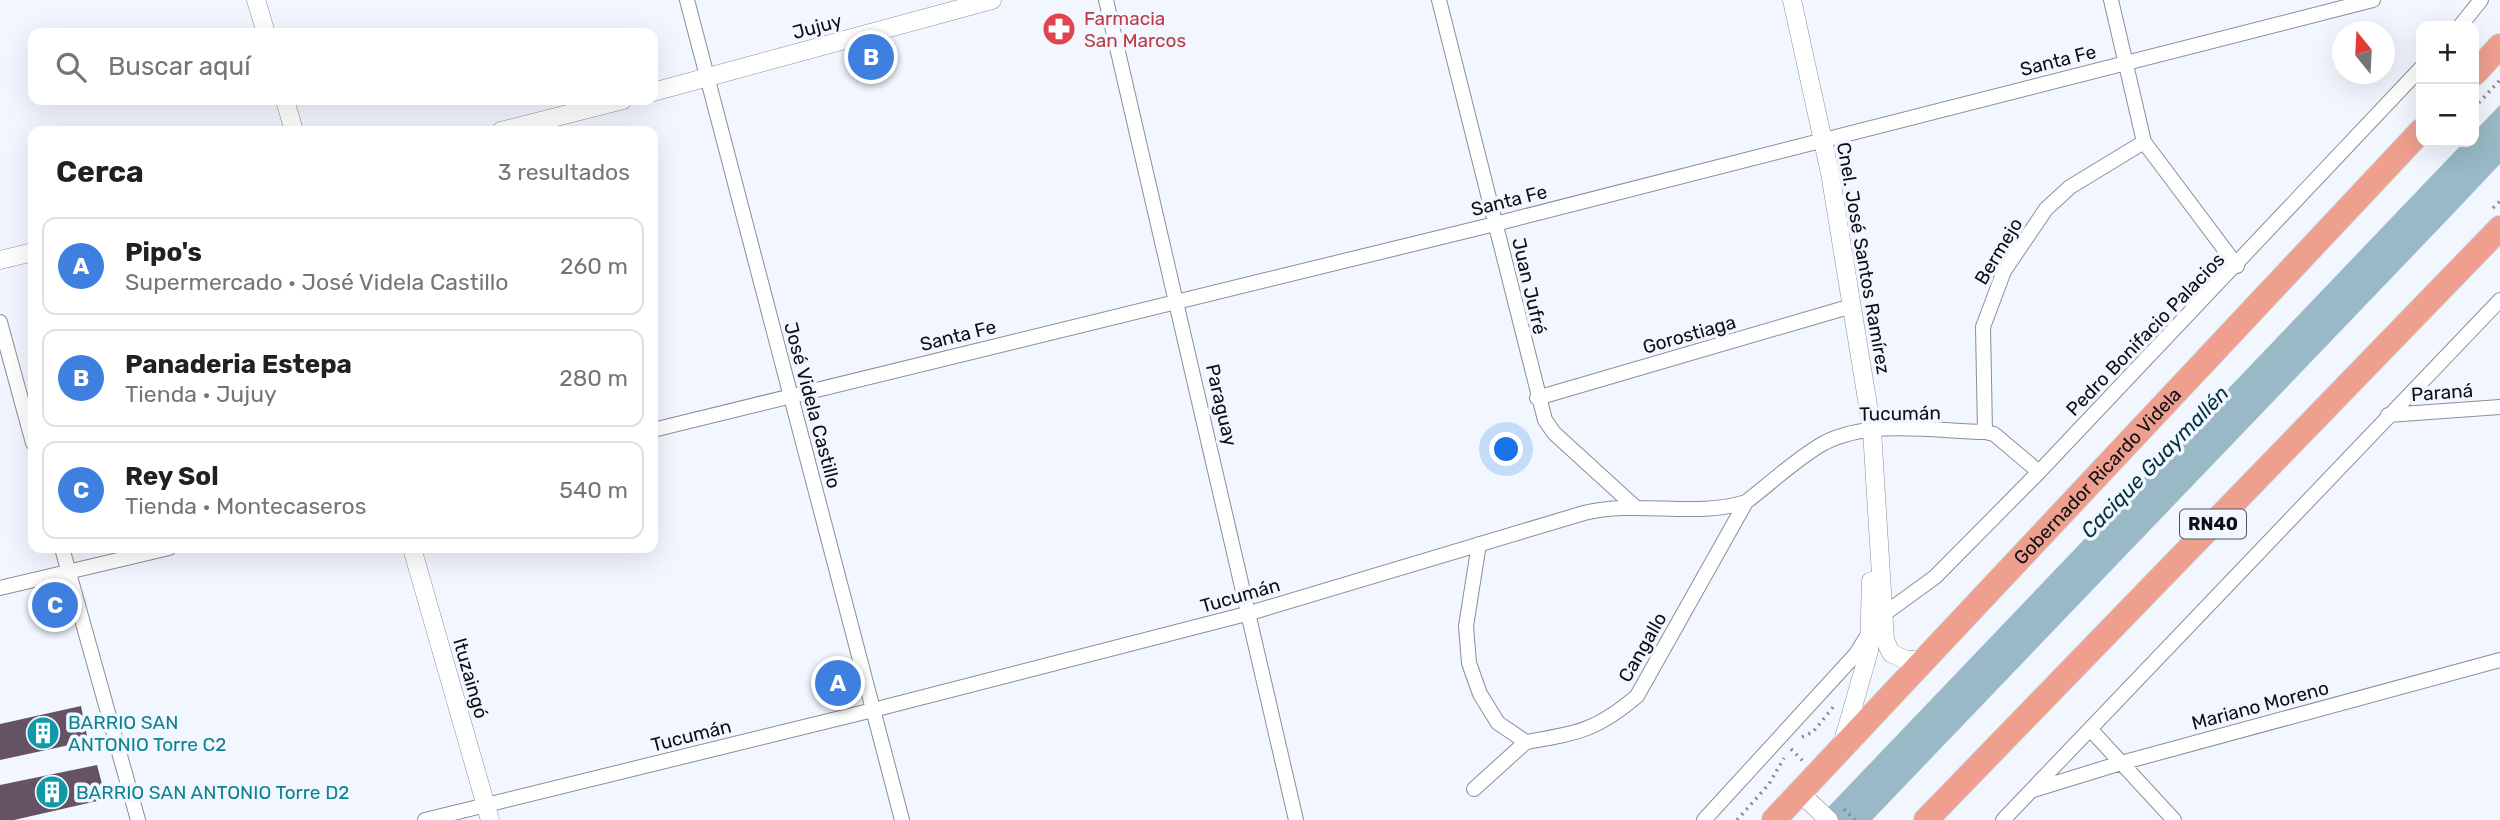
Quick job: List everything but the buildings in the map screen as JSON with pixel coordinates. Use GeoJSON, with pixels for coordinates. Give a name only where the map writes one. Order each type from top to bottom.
{"type":"FeatureCollection","features":[{"type":"Feature","properties":{"kind":"highway"},"geometry":{"type":"LineString","coordinates":[[2479,69],[2500,46]]}},
{"type":"Feature","properties":{"kind":"highway","name":"Gobernador Ricardo Videla"},"geometry":{"type":"LineString","coordinates":[[1774,820],[2416,136]]}},
{"type":"Feature","properties":{"kind":"highway","name":"RN40"},"geometry":{"type":"LineString","coordinates":[[1927,820],[2500,228]]}},
{"type":"Feature","properties":{"kind":"street"},"geometry":{"type":"LineString","coordinates":[[256,0],[264,28]]}},
{"type":"Feature","properties":{"kind":"street","name":"José Videla Castillo"},"geometry":{"type":"LineString","coordinates":[[687,0],[902,820]]}},
{"type":"Feature","properties":{"kind":"street","name":"Jujuy"},"geometry":{"type":"LineString","coordinates":[[658,91],[992,0]]}},
{"type":"Feature","properties":{"kind":"street","name":"Paraguay"},"geometry":{"type":"LineString","coordinates":[[1106,0],[1178,301],[1296,820]]}},
{"type":"Feature","properties":{"kind":"street","name":"Juan Jufré"},"geometry":{"type":"LineString","coordinates":[[1439,0],[1537,398],[1545,420],[1554,433],[1634,506]]}},
{"type":"Feature","properties":{"kind":"street","name":"Cnel. José Santos Ramírez"},"geometry":{"type":"LineString","coordinates":[[1792,0],[1823,139],[1872,430],[1877,526],[1881,535],[1885,640],[1891,653],[1906,660],[1926,659]]}},
{"type":"Feature","properties":{"kind":"street"},"geometry":{"type":"LineString","coordinates":[[2111,0],[2144,142],[2237,266]]}},
{"type":"Feature","properties":{"kind":"street","name":"Santa Fe"},"geometry":{"type":"LineString","coordinates":[[658,429],[1495,224],[2373,0]]}},
{"type":"Feature","properties":{"kind":"street"},"geometry":{"type":"LineString","coordinates":[[2464,21],[2482,0]]}},
{"type":"Feature","properties":{"kind":"street","name":"Pedro Bonifacio Palacios"},"geometry":{"type":"LineString","coordinates":[[1884,614],[1928,583],[2039,472],[2237,266],[2416,73]]}},
{"type":"Feature","properties":{"kind":"street"},"geometry":{"type":"LineString","coordinates":[[286,105],[293,126]]}},
{"type":"Feature","properties":{"kind":"street"},"geometry":{"type":"LineString","coordinates":[[520,126],[603,105]]}},
{"type":"Feature","properties":{"kind":"street","name":"Bermejo"},"geometry":{"type":"LineString","coordinates":[[1985,432],[1983,327],[2004,271],[2046,209],[2070,187],[2144,142]]}},
{"type":"Feature","properties":{"kind":"street"},"geometry":{"type":"LineString","coordinates":[[0,260],[28,253]]}},
{"type":"Feature","properties":{"kind":"street"},"geometry":{"type":"LineString","coordinates":[[2003,820],[2500,300]]}},
{"type":"Feature","properties":{"kind":"street","name":"Gorostiaga"},"geometry":{"type":"LineString","coordinates":[[1537,398],[1852,306]]}},
{"type":"Feature","properties":{"kind":"street"},"geometry":{"type":"LineString","coordinates":[[0,322],[28,425]]}},
{"type":"Feature","properties":{"kind":"street","name":"Paraná"},"geometry":{"type":"LineString","coordinates":[[2388,415],[2500,407]]}},
{"type":"Feature","properties":{"kind":"street","name":"Tucumán"},"geometry":{"type":"LineString","coordinates":[[425,820],[487,812],[1250,613],[1584,513],[1634,506],[1718,508],[1746,502],[1823,444],[1849,433],[1872,430],[1985,432]]}},
{"type":"Feature","properties":{"kind":"street"},"geometry":{"type":"LineString","coordinates":[[1985,432],[1994,435],[2039,472]]}},
{"type":"Feature","properties":{"kind":"street","name":"Cangallo"},"geometry":{"type":"LineString","coordinates":[[1526,742],[1582,733],[1612,718],[1637,696],[1746,502]]}},
{"type":"Feature","properties":{"kind":"street","name":"Cnel. José Santos Ramírez"},"geometry":{"type":"LineString","coordinates":[[1842,747],[1869,651],[1872,629],[1871,536],[1877,526]]}},
{"type":"Feature","properties":{"kind":"street"},"geometry":{"type":"LineString","coordinates":[[1474,789],[1526,742],[1498,723],[1480,694],[1469,663],[1466,626],[1479,544]]}},
{"type":"Feature","properties":{"kind":"street"},"geometry":{"type":"LineString","coordinates":[[63,553],[138,820]]}},
{"type":"Feature","properties":{"kind":"street"},"geometry":{"type":"LineString","coordinates":[[0,588],[148,553]]}},
{"type":"Feature","properties":{"kind":"street","name":"Ituzaingó"},"geometry":{"type":"LineString","coordinates":[[413,553],[487,812]]}},
{"type":"Feature","properties":{"kind":"street"},"geometry":{"type":"LineString","coordinates":[[1703,820],[1856,654],[1872,629]]}},
{"type":"Feature","properties":{"kind":"street","name":"Mariano Moreno"},"geometry":{"type":"LineString","coordinates":[[2031,791],[2121,763],[2500,660]]}},
{"type":"Feature","properties":{"kind":"street"},"geometry":{"type":"LineString","coordinates":[[2091,730],[2174,820]]}},
{"type":"Feature","properties":{"kind":"street"},"geometry":{"type":"LineString","coordinates":[[1800,793],[1826,817]]}},
{"type":"Feature","properties":{"kind":"path"},"geometry":{"type":"LineString","coordinates":[[2479,103],[2500,80]]}},
{"type":"Feature","properties":{"kind":"path"},"geometry":{"type":"LineString","coordinates":[[1849,814],[1855,820]]}},
{"type":"Feature","properties":{"kind":"water"},"geometry":{"type":"Polygon","coordinates":[[[2500,105],[2500,164],[2448,219],[1872,820],[1816,820],[2459,147],[2479,147],[2479,127],[2500,105]]]}},
{"type":"Feature","properties":{"kind":"place","name":"Farmacia San Marcos"},"geometry":{"type":"Point","coordinates":[1059,29]}},
{"type":"Feature","properties":{"kind":"place","name":"Panaderia Estepa"},"geometry":{"type":"Point","coordinates":[871,57]}},
{"type":"Feature","properties":{"kind":"place","name":"Rey Sol"},"geometry":{"type":"Point","coordinates":[55,605]}},
{"type":"Feature","properties":{"kind":"place","name":"Pipo's"},"geometry":{"type":"Point","coordinates":[838,683]}},
{"type":"Feature","properties":{"kind":"place","name":"BARRIO SAN ANTONIO Torre C2"},"geometry":{"type":"Point","coordinates":[43,733]}},
{"type":"Feature","properties":{"kind":"place","name":"BARRIO SAN ANTONIO Torre D2"},"geometry":{"type":"Point","coordinates":[52,792]}},
{"type":"Feature","properties":{"kind":"water label","name":"Cacique Guaymallén"},"geometry":{"type":"Point","coordinates":[2155,462]}}]}
